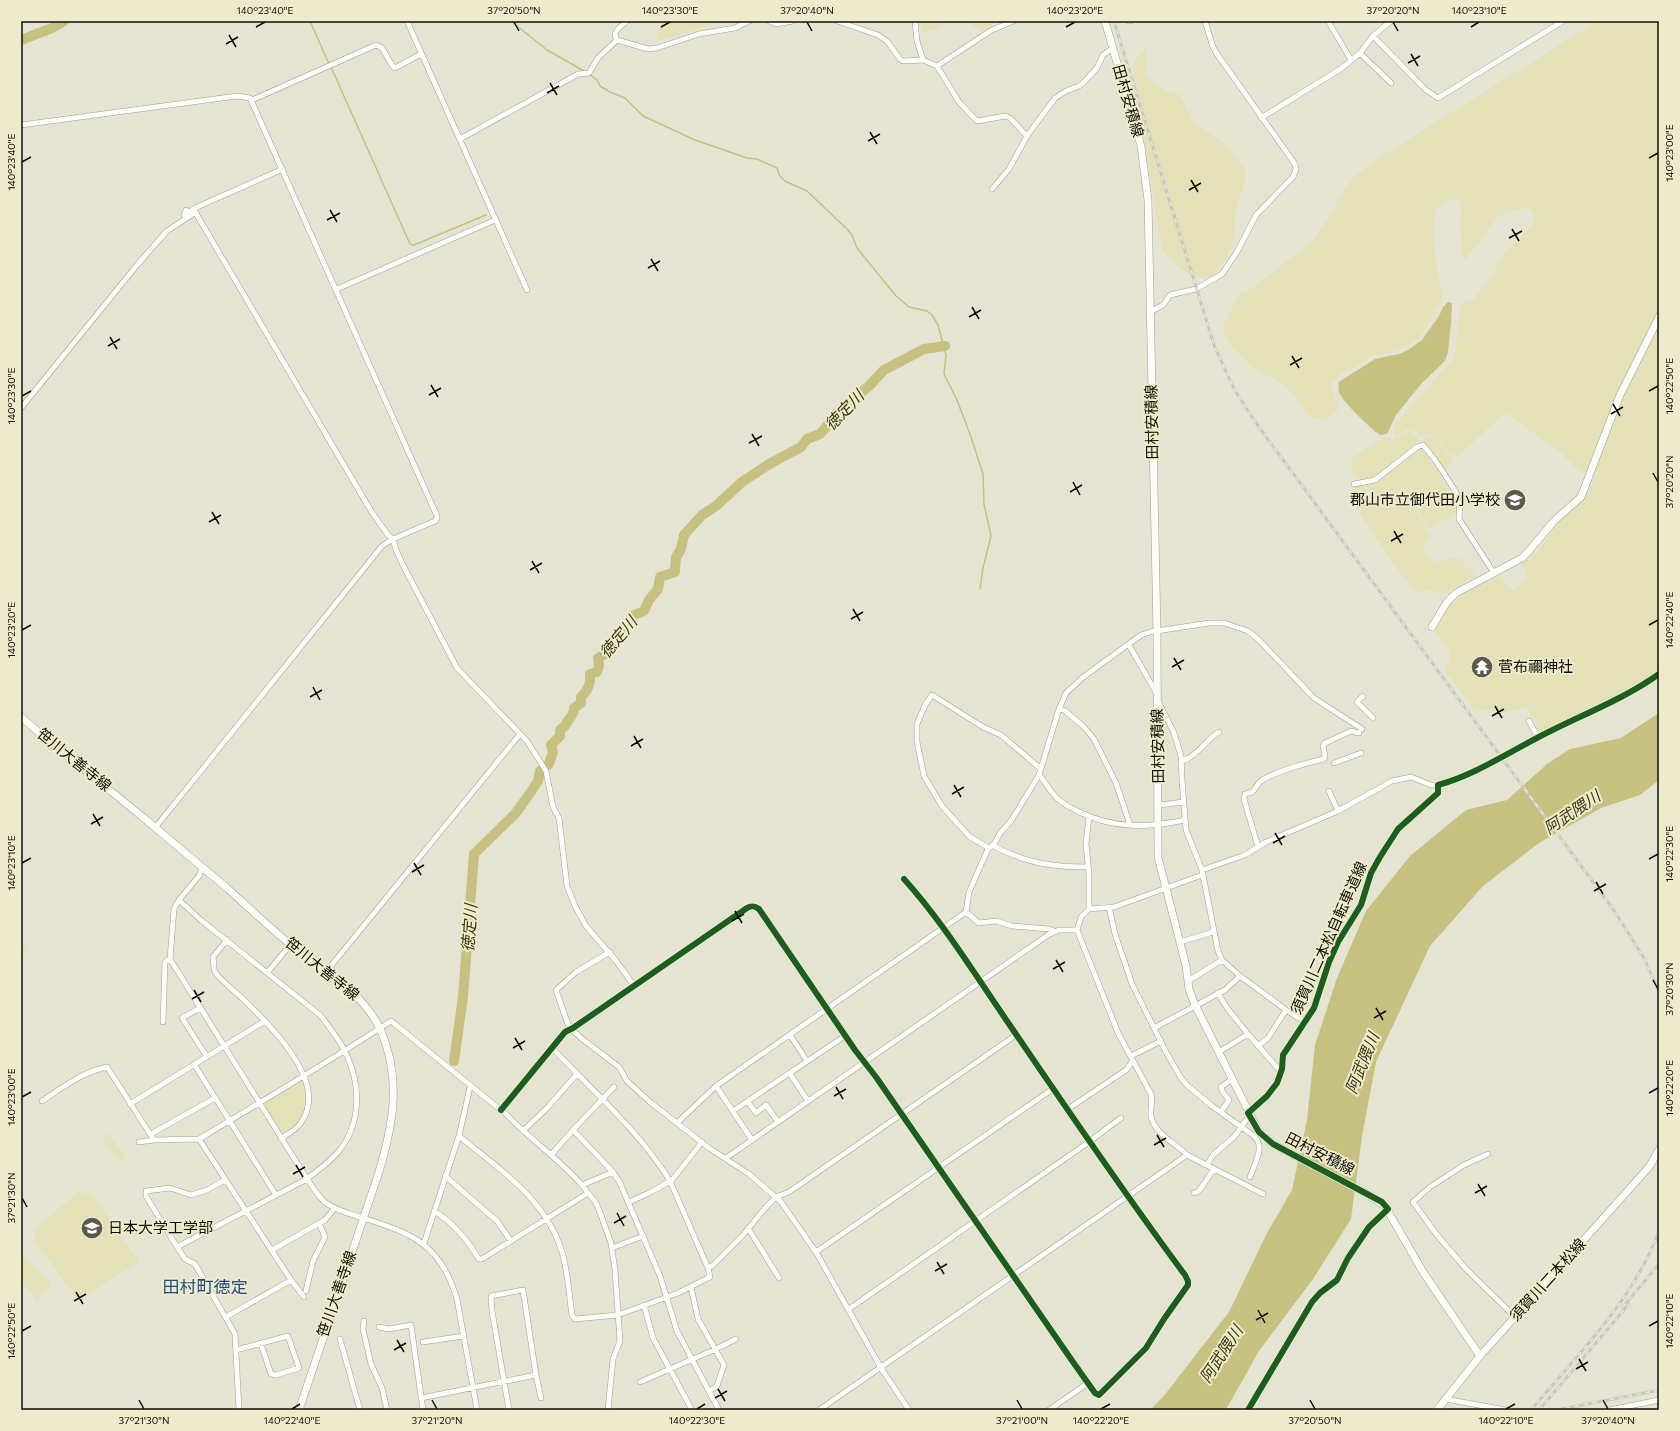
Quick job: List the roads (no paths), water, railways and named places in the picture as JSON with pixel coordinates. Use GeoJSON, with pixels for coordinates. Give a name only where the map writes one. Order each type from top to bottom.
{"type":"FeatureCollection","features":[{"type":"Feature","properties":{"kind":"main road","name":"田村安積線"},"geometry":{"type":"LineString","coordinates":[[1105,21],[1135,123],[1145,173],[1149,223],[1157,631],[1158,857],[1180,942],[1188,981],[1195,1005],[1250,1117],[1262,1136],[1288,1153],[1382,1202],[1390,1211],[1423,1272],[1480,1356]]}},
{"type":"Feature","properties":{"kind":"main road"},"geometry":{"type":"LineString","coordinates":[[1432,627],[1447,602],[1456,593],[1494,573],[1528,552],[1554,520],[1581,497],[1620,395],[1659,317]]}},
{"type":"Feature","properties":{"kind":"main road","name":"笹川大善寺線"},"geometry":{"type":"LineString","coordinates":[[23,719],[202,867],[290,944],[362,1001],[380,1028],[390,1060],[393,1080],[394,1104],[386,1150],[299,1410]]}},
{"type":"Feature","properties":{"kind":"main road","name":"須賀川二本松線"},"geometry":{"type":"LineString","coordinates":[[1437,1410],[1480,1356],[1514,1317],[1649,1167],[1659,1150]]}},
{"type":"Feature","properties":{"kind":"street"},"geometry":{"type":"LineString","coordinates":[[407,21],[526,290]]}},
{"type":"Feature","properties":{"kind":"street"},"geometry":{"type":"LineString","coordinates":[[617,40],[615,31],[627,21]]}},
{"type":"Feature","properties":{"kind":"street"},"geometry":{"type":"LineString","coordinates":[[617,40],[648,49],[657,48],[699,34],[735,28],[749,21]]}},
{"type":"Feature","properties":{"kind":"street"},"geometry":{"type":"LineString","coordinates":[[770,21],[776,24],[793,21]]}},
{"type":"Feature","properties":{"kind":"street"},"geometry":{"type":"LineString","coordinates":[[837,21],[878,34],[887,41],[903,61],[923,60],[937,66],[959,102],[976,120],[978,121],[1005,116],[1010,118],[1027,136]]}},
{"type":"Feature","properties":{"kind":"street"},"geometry":{"type":"LineString","coordinates":[[915,21],[918,46],[923,60]]}},
{"type":"Feature","properties":{"kind":"street"},"geometry":{"type":"LineString","coordinates":[[937,66],[990,31],[1013,21]]}},
{"type":"Feature","properties":{"kind":"street"},"geometry":{"type":"LineString","coordinates":[[1150,312],[1163,305],[1170,295],[1196,289],[1222,274],[1237,252],[1256,215],[1293,177],[1296,169],[1295,164],[1217,54],[1213,47],[1205,21]]}},
{"type":"Feature","properties":{"kind":"street"},"geometry":{"type":"LineString","coordinates":[[1328,21],[1351,60]]}},
{"type":"Feature","properties":{"kind":"street"},"geometry":{"type":"LineString","coordinates":[[1262,118],[1342,68],[1360,53],[1373,36],[1391,21]]}},
{"type":"Feature","properties":{"kind":"street"},"geometry":{"type":"LineString","coordinates":[[1373,36],[1426,90],[1438,98],[1563,21]]}},
{"type":"Feature","properties":{"kind":"street"},"geometry":{"type":"LineString","coordinates":[[460,139],[578,74],[588,74],[598,58],[617,40]]}},
{"type":"Feature","properties":{"kind":"street"},"geometry":{"type":"LineString","coordinates":[[252,100],[376,45],[382,48],[395,68],[422,54]]}},
{"type":"Feature","properties":{"kind":"street"},"geometry":{"type":"LineString","coordinates":[[992,189],[1009,169],[1027,136],[1055,98],[1084,82],[1097,68],[1103,55],[1113,48]]}},
{"type":"Feature","properties":{"kind":"street"},"geometry":{"type":"LineString","coordinates":[[1360,53],[1391,83]]}},
{"type":"Feature","properties":{"kind":"street"},"geometry":{"type":"LineString","coordinates":[[21,125],[237,96],[249,97],[252,100],[337,289],[437,516],[435,521],[393,539],[382,546],[155,828]]}},
{"type":"Feature","properties":{"kind":"street"},"geometry":{"type":"LineString","coordinates":[[21,408],[137,266],[167,232],[193,212],[197,207],[283,169]]}},
{"type":"Feature","properties":{"kind":"street"},"geometry":{"type":"LineString","coordinates":[[186,210],[184,215],[193,212]]}},
{"type":"Feature","properties":{"kind":"street"},"geometry":{"type":"LineString","coordinates":[[193,212],[371,511],[388,535],[393,539],[396,550],[405,569],[457,668],[527,741],[537,756],[547,776],[553,807],[559,818],[567,886],[574,906],[586,926],[610,952],[634,986]]}},
{"type":"Feature","properties":{"kind":"street"},"geometry":{"type":"LineString","coordinates":[[337,289],[494,220]]}},
{"type":"Feature","properties":{"kind":"street"},"geometry":{"type":"LineString","coordinates":[[1354,484],[1374,480],[1417,447],[1423,445],[1454,489],[1460,501],[1459,519],[1494,573]]}},
{"type":"Feature","properties":{"kind":"street"},"geometry":{"type":"LineString","coordinates":[[677,1123],[716,1086],[966,912],[969,892],[991,847],[1001,832],[1011,821],[1042,769],[1059,708],[1066,694],[1073,685],[1141,635],[1157,631],[1218,623],[1232,625],[1248,631],[1259,640],[1314,698],[1361,731],[1351,731],[1328,741],[1323,746],[1325,756],[1324,759],[1284,771],[1261,781],[1255,791],[1245,794],[1244,799],[1258,847]]}},
{"type":"Feature","properties":{"kind":"street"},"geometry":{"type":"LineString","coordinates":[[1129,645],[1157,697],[1174,733],[1182,761],[1185,820],[1189,840],[1202,873],[1213,932],[1222,960],[1240,976],[1305,1022]]}},
{"type":"Feature","properties":{"kind":"street"},"geometry":{"type":"LineString","coordinates":[[1042,769],[1001,734],[983,727],[932,695],[927,701],[920,716],[917,730],[917,742],[924,776],[942,806],[970,837],[1014,856],[1036,862],[1060,867],[1088,867]]}},
{"type":"Feature","properties":{"kind":"street"},"geometry":{"type":"LineString","coordinates":[[1363,696],[1357,702],[1373,718]]}},
{"type":"Feature","properties":{"kind":"street"},"geometry":{"type":"LineString","coordinates":[[1059,708],[1064,710],[1084,727],[1094,739],[1116,783],[1130,825]]}},
{"type":"Feature","properties":{"kind":"street"},"geometry":{"type":"LineString","coordinates":[[1529,720],[1538,737]]}},
{"type":"Feature","properties":{"kind":"street"},"geometry":{"type":"LineString","coordinates":[[1182,761],[1194,755],[1206,742],[1219,732]]}},
{"type":"Feature","properties":{"kind":"street"},"geometry":{"type":"LineString","coordinates":[[326,972],[520,734]]}},
{"type":"Feature","properties":{"kind":"street"},"geometry":{"type":"LineString","coordinates":[[1334,763],[1361,753]]}},
{"type":"Feature","properties":{"kind":"street"},"geometry":{"type":"LineString","coordinates":[[1039,775],[1058,799],[1068,807],[1089,817],[1110,824],[1159,824],[1185,820]]}},
{"type":"Feature","properties":{"kind":"street"},"geometry":{"type":"LineString","coordinates":[[1263,1194],[1187,1155],[1155,1127],[1151,1117],[1151,1094],[1116,1028],[1077,930],[1081,917],[1089,909],[1114,907],[1166,889],[1245,855],[1258,847],[1338,811],[1397,780],[1412,777],[1431,785],[1438,786]]}},
{"type":"Feature","properties":{"kind":"street"},"geometry":{"type":"LineString","coordinates":[[1329,791],[1338,811]]}},
{"type":"Feature","properties":{"kind":"street"},"geometry":{"type":"LineString","coordinates":[[1158,805],[1184,802]]}},
{"type":"Feature","properties":{"kind":"street"},"geometry":{"type":"LineString","coordinates":[[1089,817],[1086,844],[1089,909]]}},
{"type":"Feature","properties":{"kind":"street"},"geometry":{"type":"LineString","coordinates":[[202,867],[199,876],[179,900],[174,909],[170,959],[281,1139],[322,1199],[335,1208],[406,1232],[424,1243],[443,1265],[452,1282],[457,1299],[477,1410]]}},
{"type":"Feature","properties":{"kind":"street"},"geometry":{"type":"LineString","coordinates":[[501,1110],[565,1032],[572,1029],[747,908],[753,906],[759,910],[845,1036],[1095,1393],[1099,1395],[1146,1348],[1164,1318],[1188,1285],[1185,1274],[1128,1196],[943,929],[904,878]]}},
{"type":"Feature","properties":{"kind":"street"},"geometry":{"type":"LineString","coordinates":[[177,1247],[307,1179],[330,1161],[353,1128],[357,1104],[355,1084],[345,1051],[335,1033],[320,1016],[179,900]]}},
{"type":"Feature","properties":{"kind":"street"},"geometry":{"type":"LineString","coordinates":[[1109,907],[1115,934],[1130,978],[1172,1063],[1184,1081],[1221,1112],[1257,1139],[1260,1150],[1250,1176]]}},
{"type":"Feature","properties":{"kind":"street"},"geometry":{"type":"LineString","coordinates":[[966,912],[979,923],[996,921],[1012,926],[1049,929],[1054,931]]}},
{"type":"Feature","properties":{"kind":"street"},"geometry":{"type":"LineString","coordinates":[[726,1158],[1054,931],[1077,930]]}},
{"type":"Feature","properties":{"kind":"street"},"geometry":{"type":"LineString","coordinates":[[1180,942],[1213,932]]}},
{"type":"Feature","properties":{"kind":"street"},"geometry":{"type":"LineString","coordinates":[[226,940],[213,957],[216,973],[265,1021],[278,1036],[305,1076],[308,1086],[308,1109],[304,1117],[295,1130],[281,1139]]}},
{"type":"Feature","properties":{"kind":"street"},"geometry":{"type":"LineString","coordinates":[[268,973],[290,944]]}},
{"type":"Feature","properties":{"kind":"street"},"geometry":{"type":"LineString","coordinates":[[610,952],[576,972],[556,990],[568,1024],[581,1038],[619,1067],[628,1081],[650,1102],[702,1142],[749,1174],[781,1202],[800,1227],[816,1252],[881,1368],[909,1410]]}},
{"type":"Feature","properties":{"kind":"street"},"geometry":{"type":"LineString","coordinates":[[163,1022],[165,962],[170,959]]}},
{"type":"Feature","properties":{"kind":"street"},"geometry":{"type":"LineString","coordinates":[[1188,981],[1222,960]]}},
{"type":"Feature","properties":{"kind":"street"},"geometry":{"type":"LineString","coordinates":[[1154,1028],[1225,990],[1240,976]]}},
{"type":"Feature","properties":{"kind":"street"},"geometry":{"type":"LineString","coordinates":[[1218,993],[1230,1012],[1281,1072]]}},
{"type":"Feature","properties":{"kind":"street"},"geometry":{"type":"LineString","coordinates":[[200,1008],[182,1018],[207,1056]]}},
{"type":"Feature","properties":{"kind":"street"},"geometry":{"type":"LineString","coordinates":[[1258,1046],[1268,1038],[1286,1010]]}},
{"type":"Feature","properties":{"kind":"street"},"geometry":{"type":"LineString","coordinates":[[130,1104],[265,1021]]}},
{"type":"Feature","properties":{"kind":"street"},"geometry":{"type":"LineString","coordinates":[[139,1142],[154,1140],[199,1139],[258,1102],[305,1076],[391,1021],[470,1087],[501,1110],[582,1185],[596,1203],[612,1248],[620,1341],[613,1359],[608,1410]]}},
{"type":"Feature","properties":{"kind":"street"},"geometry":{"type":"LineString","coordinates":[[1219,1052],[1248,1034]]}},
{"type":"Feature","properties":{"kind":"street"},"geometry":{"type":"LineString","coordinates":[[790,1035],[807,1061]]}},
{"type":"Feature","properties":{"kind":"street"},"geometry":{"type":"LineString","coordinates":[[708,1268],[732,1247],[776,1198],[789,1192],[1016,1035]]}},
{"type":"Feature","properties":{"kind":"street"},"geometry":{"type":"LineString","coordinates":[[733,1111],[845,1036]]}},
{"type":"Feature","properties":{"kind":"street"},"geometry":{"type":"LineString","coordinates":[[1068,1109],[1126,1070],[1132,1059],[1161,1041]]}},
{"type":"Feature","properties":{"kind":"street"},"geometry":{"type":"LineString","coordinates":[[459,1136],[522,1188],[535,1201],[547,1219],[562,1251],[572,1315],[575,1318],[618,1314],[691,1287],[709,1278],[711,1274],[670,1181],[651,1154],[602,1099],[552,1048]]}},
{"type":"Feature","properties":{"kind":"street"},"geometry":{"type":"LineString","coordinates":[[194,1064],[276,1195]]}},
{"type":"Feature","properties":{"kind":"street"},"geometry":{"type":"LineString","coordinates":[[42,1101],[80,1076],[94,1070],[107,1068],[154,1140]]}},
{"type":"Feature","properties":{"kind":"street"},"geometry":{"type":"LineString","coordinates":[[523,1131],[547,1108],[577,1074]]}},
{"type":"Feature","properties":{"kind":"street"},"geometry":{"type":"LineString","coordinates":[[790,1074],[808,1101]]}},
{"type":"Feature","properties":{"kind":"street"},"geometry":{"type":"LineString","coordinates":[[1221,1112],[1229,1100],[1222,1091],[1221,1087],[1232,1079]]}},
{"type":"Feature","properties":{"kind":"street"},"geometry":{"type":"LineString","coordinates":[[716,1086],[752,1140]]}},
{"type":"Feature","properties":{"kind":"street"},"geometry":{"type":"LineString","coordinates":[[424,1243],[459,1136],[470,1087]]}},
{"type":"Feature","properties":{"kind":"street"},"geometry":{"type":"LineString","coordinates":[[551,1155],[572,1130],[614,1087]]}},
{"type":"Feature","properties":{"kind":"street"},"geometry":{"type":"LineString","coordinates":[[816,1252],[1054,1088]]}},
{"type":"Feature","properties":{"kind":"street"},"geometry":{"type":"LineString","coordinates":[[150,1134],[215,1098]]}},
{"type":"Feature","properties":{"kind":"street"},"geometry":{"type":"LineString","coordinates":[[748,1102],[756,1113],[766,1105],[778,1122]]}},
{"type":"Feature","properties":{"kind":"street"},"geometry":{"type":"LineString","coordinates":[[1208,1165],[1213,1155],[1234,1137],[1246,1120],[1250,1117]]}},
{"type":"Feature","properties":{"kind":"street"},"geometry":{"type":"LineString","coordinates":[[849,1309],[1091,1141],[1121,1118]]}},
{"type":"Feature","properties":{"kind":"street"},"geometry":{"type":"LineString","coordinates":[[572,1130],[613,1172],[629,1202],[668,1296],[677,1331],[719,1410]]}},
{"type":"Feature","properties":{"kind":"street"},"geometry":{"type":"LineString","coordinates":[[199,1139],[291,1280],[305,1294],[313,1262],[325,1237],[319,1223]]}},
{"type":"Feature","properties":{"kind":"street"},"geometry":{"type":"LineString","coordinates":[[629,1202],[670,1181],[702,1142]]}},
{"type":"Feature","properties":{"kind":"street"},"geometry":{"type":"LineString","coordinates":[[1488,1154],[1464,1165],[1430,1187],[1414,1202],[1437,1235],[1463,1265],[1514,1317]]}},
{"type":"Feature","properties":{"kind":"street"},"geometry":{"type":"LineString","coordinates":[[819,1410],[1187,1155]]}},
{"type":"Feature","properties":{"kind":"street"},"geometry":{"type":"LineString","coordinates":[[1194,1193],[1198,1191],[1214,1169]]}},
{"type":"Feature","properties":{"kind":"street"},"geometry":{"type":"LineString","coordinates":[[582,1185],[613,1172]]}},
{"type":"Feature","properties":{"kind":"street"},"geometry":{"type":"LineString","coordinates":[[446,1176],[497,1221],[511,1241]]}},
{"type":"Feature","properties":{"kind":"street"},"geometry":{"type":"LineString","coordinates":[[225,1180],[207,1190],[191,1195],[170,1188],[146,1191],[146,1196],[185,1259],[195,1264],[235,1334],[239,1410]]}},
{"type":"Feature","properties":{"kind":"street"},"geometry":{"type":"LineString","coordinates":[[434,1211],[444,1216],[458,1229],[479,1259],[482,1259],[588,1193]]}},
{"type":"Feature","properties":{"kind":"street"},"geometry":{"type":"LineString","coordinates":[[272,1250],[325,1220],[335,1208]]}},
{"type":"Feature","properties":{"kind":"street"},"geometry":{"type":"LineString","coordinates":[[748,1228],[779,1278]]}},
{"type":"Feature","properties":{"kind":"street"},"geometry":{"type":"LineString","coordinates":[[612,1248],[643,1236]]}},
{"type":"Feature","properties":{"kind":"street"},"geometry":{"type":"LineString","coordinates":[[226,1317],[291,1280]]}},
{"type":"Feature","properties":{"kind":"street"},"geometry":{"type":"LineString","coordinates":[[691,1287],[698,1319],[724,1365],[717,1386],[709,1391]]}},
{"type":"Feature","properties":{"kind":"street"},"geometry":{"type":"LineString","coordinates":[[509,1410],[491,1296],[522,1290],[541,1398]]}},
{"type":"Feature","properties":{"kind":"street"},"geometry":{"type":"LineString","coordinates":[[644,1305],[653,1338],[692,1410]]}},
{"type":"Feature","properties":{"kind":"street"},"geometry":{"type":"LineString","coordinates":[[364,1321],[363,1329],[371,1364],[382,1388],[387,1410]]}},
{"type":"Feature","properties":{"kind":"street"},"geometry":{"type":"LineString","coordinates":[[379,1327],[389,1329],[411,1325],[423,1410]]}},
{"type":"Feature","properties":{"kind":"street"},"geometry":{"type":"LineString","coordinates":[[236,1350],[288,1336],[299,1368],[276,1375],[271,1374],[261,1344]]}},
{"type":"Feature","properties":{"kind":"street"},"geometry":{"type":"LineString","coordinates":[[423,1342],[464,1336]]}},
{"type":"Feature","properties":{"kind":"street"},"geometry":{"type":"LineString","coordinates":[[340,1339],[360,1410]]}},
{"type":"Feature","properties":{"kind":"street"},"geometry":{"type":"LineString","coordinates":[[640,1382],[736,1339]]}},
{"type":"Feature","properties":{"kind":"street"},"geometry":{"type":"LineString","coordinates":[[421,1398],[536,1374]]}},
{"type":"Feature","properties":{"kind":"street"},"geometry":{"type":"LineString","coordinates":[[1049,1410],[1088,1383]]}},
{"type":"Feature","properties":{"kind":"street"},"geometry":{"type":"LineString","coordinates":[[1445,1399],[1506,1410]]}},
{"type":"Feature","properties":{"kind":"street"},"geometry":{"type":"LineString","coordinates":[[1609,1410],[1659,1400]]}},
{"type":"Feature","properties":{"kind":"water"},"geometry":{"type":"Polygon","coordinates":[[[1448,302],[1452,303],[1451,323],[1448,352],[1445,361],[1421,384],[1396,415],[1387,434],[1380,435],[1358,416],[1347,404],[1339,391],[1339,382],[1375,359],[1399,354],[1408,350],[1422,340],[1439,316],[1443,307],[1448,302]]]}},
{"type":"Feature","properties":{"kind":"water","name":"阿武隈川"},"geometry":{"type":"Polygon","coordinates":[[[1659,713],[1659,780],[1640,795],[1601,808],[1539,843],[1483,886],[1430,946],[1376,1062],[1362,1136],[1351,1219],[1313,1279],[1259,1351],[1228,1406],[1225,1410],[1150,1410],[1163,1397],[1229,1312],[1267,1233],[1292,1190],[1307,1120],[1315,1045],[1337,978],[1366,911],[1410,856],[1466,810],[1507,800],[1547,764],[1570,749],[1621,738],[1659,713]]]}},
{"type":"Feature","properties":{"kind":"waterway"},"geometry":{"type":"LineString","coordinates":[[21,40],[52,28],[64,21]]}},
{"type":"Feature","properties":{"kind":"waterway"},"geometry":{"type":"LineString","coordinates":[[310,21],[329,64]]}},
{"type":"Feature","properties":{"kind":"waterway"},"geometry":{"type":"LineString","coordinates":[[511,21],[547,50],[584,71]]}},
{"type":"Feature","properties":{"kind":"waterway"},"geometry":{"type":"LineString","coordinates":[[331,67],[410,244],[414,245],[486,215]]}},
{"type":"Feature","properties":{"kind":"waterway"},"geometry":{"type":"LineString","coordinates":[[589,74],[597,80],[600,86],[625,98],[643,116],[695,140],[747,158],[757,159],[777,168],[779,175],[785,181],[807,191],[848,230],[852,235],[857,248],[896,296],[909,307],[927,311],[932,315],[938,325],[946,355],[944,374],[957,400],[983,474],[984,504],[991,536],[983,568],[980,589]]}},
{"type":"Feature","properties":{"kind":"waterway","name":"徳定川"},"geometry":{"type":"LineString","coordinates":[[454,1061],[463,997],[474,854],[515,814],[538,781],[540,771],[549,764],[553,752],[551,745],[560,736],[560,730],[565,726],[572,715],[574,708],[581,703],[581,697],[589,684],[590,674],[597,672],[599,666],[598,658],[610,651],[632,616],[644,611],[649,600],[658,589],[660,577],[675,572],[676,557],[681,549],[684,535],[702,515],[716,506],[742,482],[771,463],[801,447],[807,439],[820,434],[843,407],[869,386],[884,370],[924,349],[945,346]]}},
{"type":"Feature","properties":{"kind":"railway"},"geometry":{"type":"LineString","coordinates":[[1114,21],[1214,345],[1234,389],[1256,423],[1615,912],[1644,958],[1659,992]]}},
{"type":"Feature","properties":{"kind":"railway"},"geometry":{"type":"LineString","coordinates":[[1531,1410],[1603,1326],[1619,1304],[1635,1281],[1659,1231]]}},
{"type":"Feature","properties":{"kind":"railway"},"geometry":{"type":"LineString","coordinates":[[1623,1307],[1659,1264]]}},
{"type":"Feature","properties":{"kind":"railway"},"geometry":{"type":"LineString","coordinates":[[1539,1410],[1629,1304]]}},
{"type":"Feature","properties":{"kind":"railway"},"geometry":{"type":"LineString","coordinates":[[1557,1410],[1659,1390]]}},
{"type":"Feature","properties":{"kind":"place","name":"郡山市立御代田小学校"},"geometry":{"type":"Point","coordinates":[1515,500]}},
{"type":"Feature","properties":{"kind":"place","name":"菅布禰神社"},"geometry":{"type":"Point","coordinates":[1482,667]}},
{"type":"Feature","properties":{"kind":"place","name":"日本大学工学部"},"geometry":{"type":"Point","coordinates":[92,1228]}},
{"type":"Feature","properties":{"kind":"district","name":"田村町徳定"},"geometry":{"type":"Point","coordinates":[205,1287]}}]}
